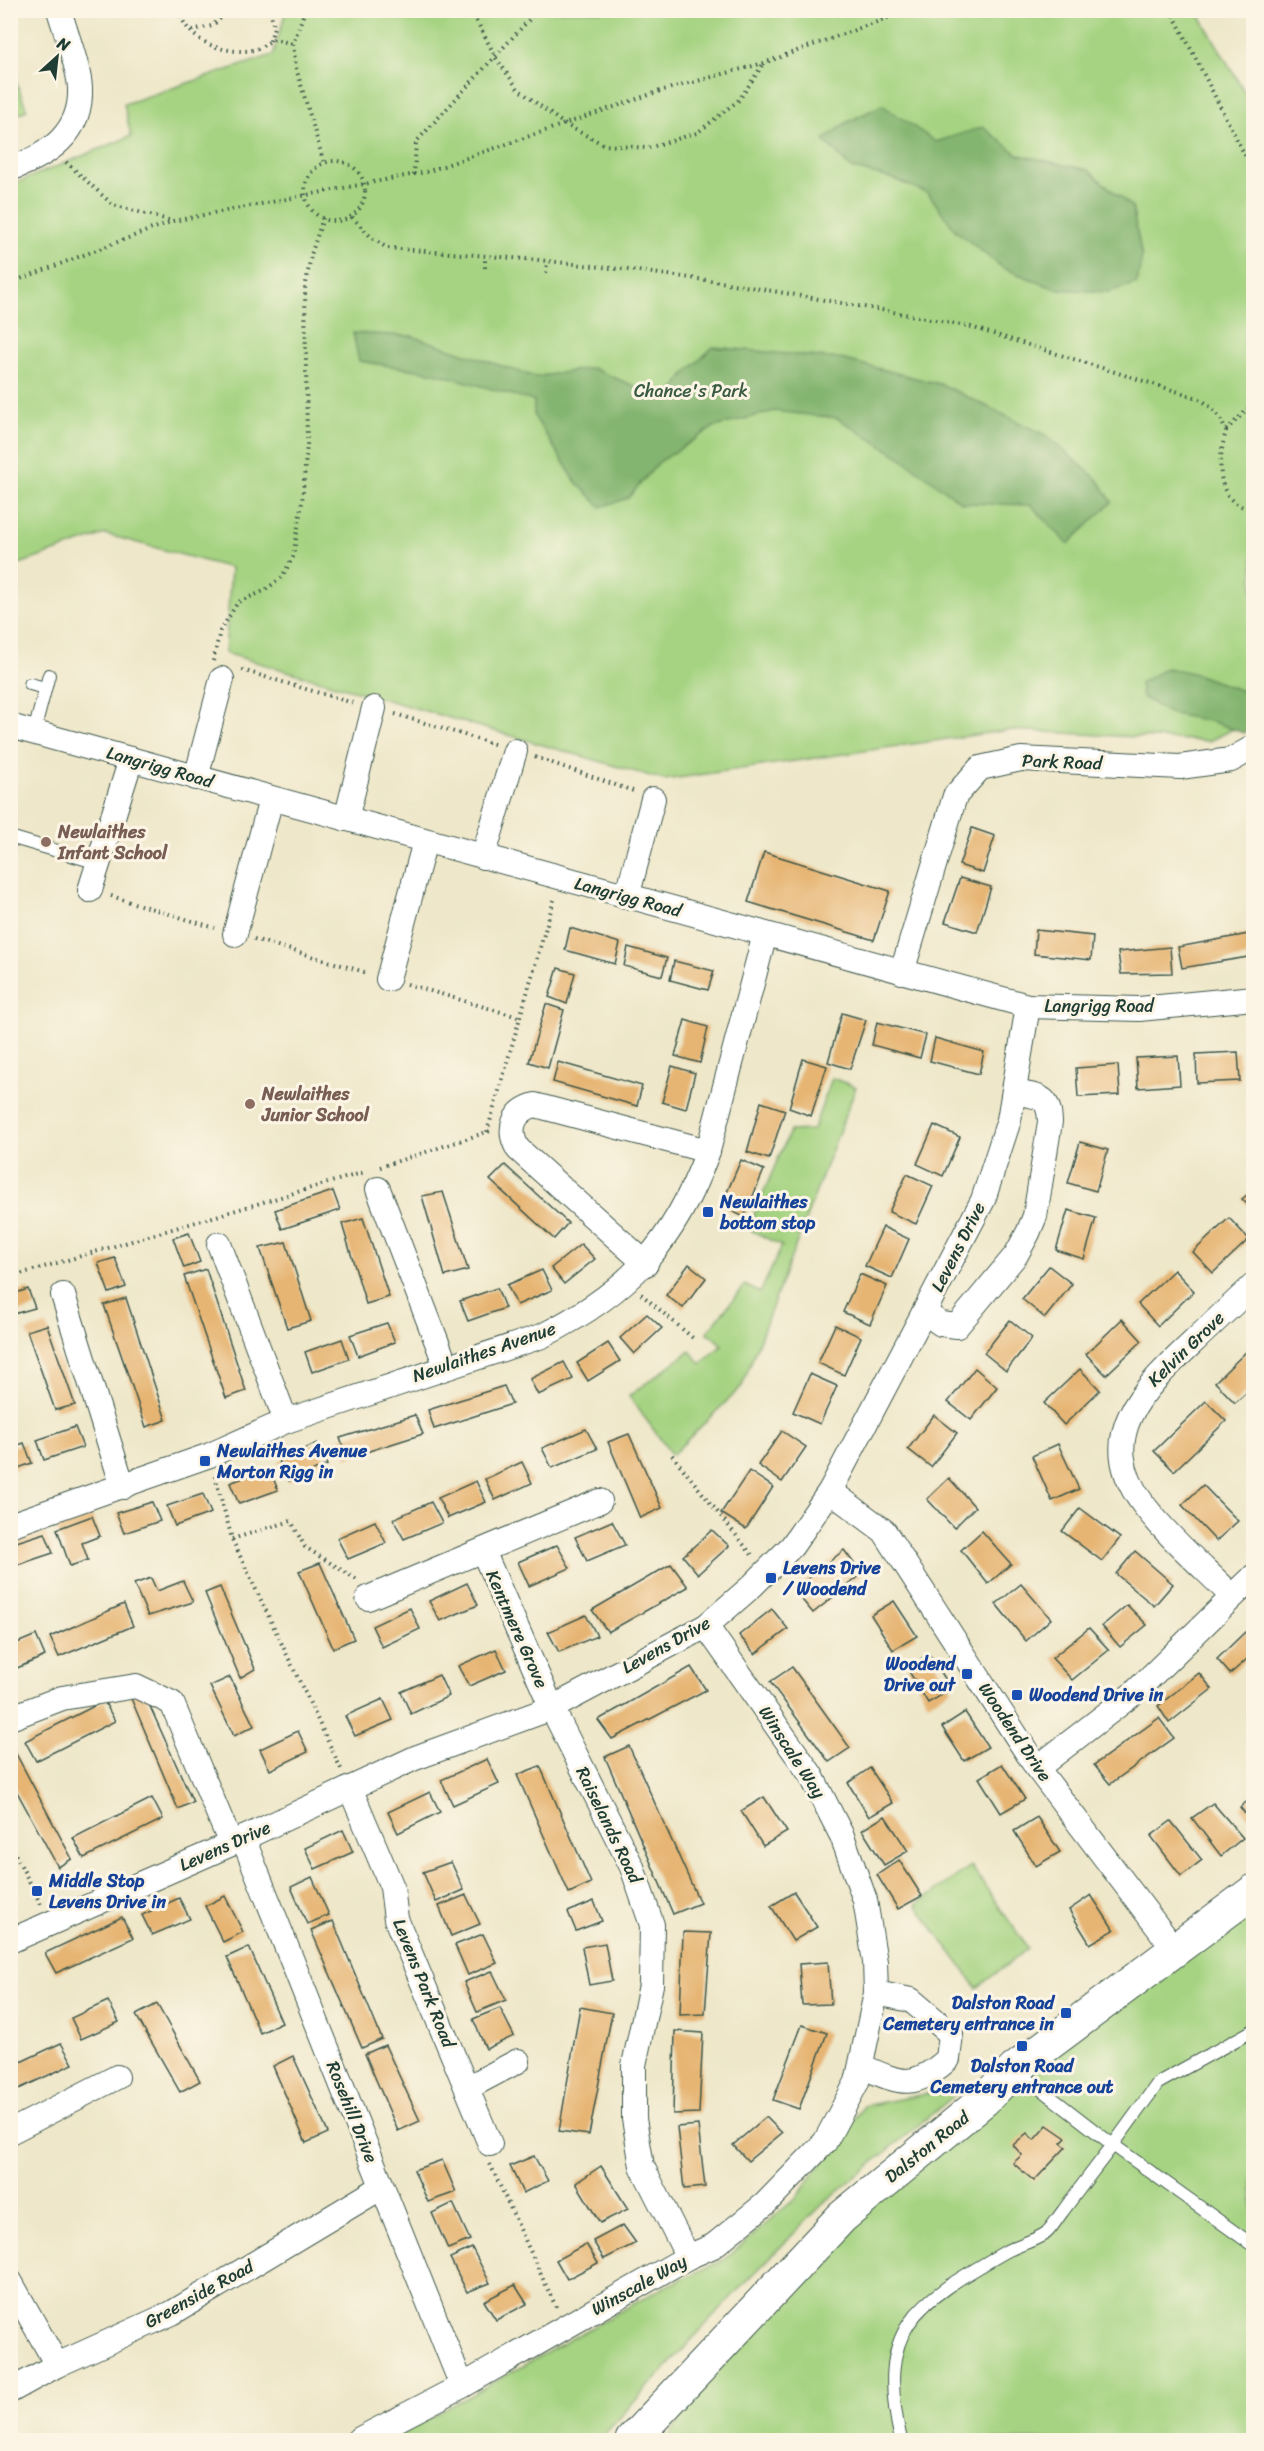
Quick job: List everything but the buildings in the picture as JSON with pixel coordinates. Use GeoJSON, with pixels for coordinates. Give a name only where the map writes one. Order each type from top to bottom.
{"type":"FeatureCollection","features":[{"type":"Feature","properties":{"kind":"main road","name":"Dalston Road"},"geometry":{"type":"LineString","coordinates":[[632,2440],[842,2217],[984,2100],[1015,2069],[1254,1891]]}},
{"type":"Feature","properties":{"kind":"street"},"geometry":{"type":"LineString","coordinates":[[10,169],[39,159],[74,126],[80,87],[59,10]]}},
{"type":"Feature","properties":{"kind":"street"},"geometry":{"type":"LineString","coordinates":[[196,778],[224,670]]}},
{"type":"Feature","properties":{"kind":"street"},"geometry":{"type":"LineString","coordinates":[[346,819],[374,708]]}},
{"type":"Feature","properties":{"kind":"street","name":"Langrigg Road"},"geometry":{"type":"LineString","coordinates":[[10,726],[1028,1006],[1139,1009],[1254,998]]}},
{"type":"Feature","properties":{"kind":"street","name":"Park Road"},"geometry":{"type":"LineString","coordinates":[[902,972],[955,796],[980,768],[1021,759],[1180,767],[1231,760],[1254,747]]}},
{"type":"Feature","properties":{"kind":"street"},"geometry":{"type":"LineString","coordinates":[[483,857],[515,750]]}},
{"type":"Feature","properties":{"kind":"street"},"geometry":{"type":"LineString","coordinates":[[90,890],[131,759]]}},
{"type":"Feature","properties":{"kind":"street"},"geometry":{"type":"LineString","coordinates":[[235,934],[271,799]]}},
{"type":"Feature","properties":{"kind":"street"},"geometry":{"type":"LineString","coordinates":[[627,897],[653,799]]}},
{"type":"Feature","properties":{"kind":"street"},"geometry":{"type":"LineString","coordinates":[[388,979],[425,841]]}},
{"type":"Feature","properties":{"kind":"street","name":"Newlaithes Avenue"},"geometry":{"type":"LineString","coordinates":[[10,1525],[210,1455],[286,1421],[542,1336],[573,1320],[627,1282],[646,1264],[684,1210],[708,1152],[765,934]]}},
{"type":"Feature","properties":{"kind":"street","name":"Levens Drive"},"geometry":{"type":"LineString","coordinates":[[10,1941],[237,1841],[415,1758],[552,1708],[706,1626],[766,1572],[792,1546],[830,1491],[983,1200],[1009,1120],[1028,1006]]}},
{"type":"Feature","properties":{"kind":"street"},"geometry":{"type":"LineString","coordinates":[[924,1312],[941,1324],[957,1326],[1016,1255],[1035,1216],[1050,1122],[1050,1107],[1045,1100],[1036,1096],[1014,1092]]}},
{"type":"Feature","properties":{"kind":"street"},"geometry":{"type":"LineString","coordinates":[[646,1264],[518,1149],[513,1140],[513,1123],[524,1108],[535,1105],[708,1152]]}},
{"type":"Feature","properties":{"kind":"street"},"geometry":{"type":"LineString","coordinates":[[374,1176],[446,1366]]}},
{"type":"Feature","properties":{"kind":"street"},"geometry":{"type":"LineString","coordinates":[[219,1244],[286,1421]]}},
{"type":"Feature","properties":{"kind":"street","name":"Kelvin Grove"},"geometry":{"type":"LineString","coordinates":[[1232,1596],[1141,1502],[1125,1467],[1123,1449],[1130,1415],[1150,1382],[1254,1285]]}},
{"type":"Feature","properties":{"kind":"street"},"geometry":{"type":"LineString","coordinates":[[63,1294],[123,1487]]}},
{"type":"Feature","properties":{"kind":"street","name":"Woodend Drive"},"geometry":{"type":"LineString","coordinates":[[830,1491],[884,1531],[1037,1768],[1175,1950]]}},
{"type":"Feature","properties":{"kind":"street","name":"Kentmere Grove"},"geometry":{"type":"LineString","coordinates":[[368,1598],[600,1501]]}},
{"type":"Feature","properties":{"kind":"street","name":"Kentmere Grove"},"geometry":{"type":"LineString","coordinates":[[483,1551],[552,1708]]}},
{"type":"Feature","properties":{"kind":"street"},"geometry":{"type":"LineString","coordinates":[[1037,1768],[1134,1693],[1254,1576]]}},
{"type":"Feature","properties":{"kind":"street","name":"Winscale Way"},"geometry":{"type":"LineString","coordinates":[[358,2440],[462,2386],[688,2257],[713,2246],[765,2204],[825,2142],[857,2082],[876,1994],[875,1962],[865,1900],[842,1836],[811,1775],[706,1626]]}},
{"type":"Feature","properties":{"kind":"street","name":"Rosehill Drive"},"geometry":{"type":"LineString","coordinates":[[10,1718],[62,1698],[136,1686],[172,1703],[237,1841],[382,2187],[462,2386]]}},
{"type":"Feature","properties":{"kind":"street","name":"Raiselands Road"},"geometry":{"type":"LineString","coordinates":[[552,1708],[632,1867],[652,1925],[651,1985],[634,2065],[634,2119],[642,2166],[688,2257]]}},
{"type":"Feature","properties":{"kind":"street","name":"Levens Park Road"},"geometry":{"type":"LineString","coordinates":[[350,1788],[392,1887],[396,1919],[490,2144]]}},
{"type":"Feature","properties":{"kind":"street"},"geometry":{"type":"LineString","coordinates":[[861,2066],[887,2077],[911,2082],[928,2077],[948,2059],[951,2034],[911,2000],[876,1994]]}},
{"type":"Feature","properties":{"kind":"street"},"geometry":{"type":"LineString","coordinates":[[467,2088],[519,2061]]}},
{"type":"Feature","properties":{"kind":"street"},"geometry":{"type":"LineString","coordinates":[[10,2132],[117,2077]]}},
{"type":"Feature","properties":{"kind":"street","name":"Greenside Road"},"geometry":{"type":"LineString","coordinates":[[10,2391],[57,2365],[172,2313],[382,2187]]}},
{"type":"Feature","properties":{"kind":"street"},"geometry":{"type":"LineString","coordinates":[[10,2281],[57,2365]]}},
{"type":"Feature","properties":{"kind":"lane"},"geometry":{"type":"LineString","coordinates":[[34,732],[49,675]]}},
{"type":"Feature","properties":{"kind":"lane"},"geometry":{"type":"LineString","coordinates":[[30,684],[45,688]]}},
{"type":"Feature","properties":{"kind":"lane"},"geometry":{"type":"LineString","coordinates":[[10,837],[98,863]]}},
{"type":"Feature","properties":{"kind":"lane"},"geometry":{"type":"LineString","coordinates":[[901,2440],[892,2402],[893,2360],[902,2334],[918,2310],[946,2287],[980,2266],[1021,2243],[1046,2233],[1158,2083],[1254,2030]]}},
{"type":"Feature","properties":{"kind":"lane"},"geometry":{"type":"LineString","coordinates":[[1015,2069],[1113,2145],[1254,2246]]}},
{"type":"Feature","properties":{"kind":"path"},"geometry":{"type":"LineString","coordinates":[[180,10],[191,30],[205,44],[222,50],[256,50],[274,39],[293,44]]}},
{"type":"Feature","properties":{"kind":"path"},"geometry":{"type":"LineString","coordinates":[[191,30],[212,26],[230,10]]}},
{"type":"Feature","properties":{"kind":"path"},"geometry":{"type":"LineString","coordinates":[[270,10],[274,27],[270,41]]}},
{"type":"Feature","properties":{"kind":"path"},"geometry":{"type":"LineString","coordinates":[[304,10],[293,44],[296,68],[324,163]]}},
{"type":"Feature","properties":{"kind":"path"},"geometry":{"type":"LineString","coordinates":[[471,10],[496,58],[518,89],[564,124],[605,145],[648,148],[697,133],[740,100],[764,63]]}},
{"type":"Feature","properties":{"kind":"path"},"geometry":{"type":"LineString","coordinates":[[414,175],[416,142],[538,10]]}},
{"type":"Feature","properties":{"kind":"path"},"geometry":{"type":"LineString","coordinates":[[10,282],[172,221],[414,175],[660,91],[764,63],[909,10]]}},
{"type":"Feature","properties":{"kind":"path"},"geometry":{"type":"LineString","coordinates":[[1171,10],[1254,173]]}},
{"type":"Feature","properties":{"kind":"path"},"geometry":{"type":"LineString","coordinates":[[50,148],[113,205],[172,221]]}},
{"type":"Feature","properties":{"kind":"path"},"geometry":{"type":"LineString","coordinates":[[345,162],[360,174],[365,183],[363,203],[352,217],[332,221],[323,218],[315,213],[306,196],[309,176],[324,163],[345,162]]}},
{"type":"Feature","properties":{"kind":"path"},"geometry":{"type":"LineString","coordinates":[[352,217],[372,238],[387,248],[547,261],[721,282],[971,327],[1198,398],[1211,405],[1226,431]]}},
{"type":"Feature","properties":{"kind":"path"},"geometry":{"type":"LineString","coordinates":[[323,218],[311,255],[305,289],[307,444],[302,502],[293,557],[282,577],[264,591],[238,602],[220,631],[212,665],[374,708],[515,750],[653,799]]}},
{"type":"Feature","properties":{"kind":"path"},"geometry":{"type":"LineString","coordinates":[[485,256],[485,268]]}},
{"type":"Feature","properties":{"kind":"path"},"geometry":{"type":"LineString","coordinates":[[546,273],[547,261]]}},
{"type":"Feature","properties":{"kind":"path"},"geometry":{"type":"LineString","coordinates":[[1254,396],[1246,410],[1226,431],[1218,456],[1222,486],[1232,501],[1254,509]]}},
{"type":"Feature","properties":{"kind":"path"},"geometry":{"type":"LineString","coordinates":[[215,651],[224,670]]}},
{"type":"Feature","properties":{"kind":"path"},"geometry":{"type":"LineString","coordinates":[[487,1132],[518,1017],[560,878]]}},
{"type":"Feature","properties":{"kind":"path"},"geometry":{"type":"LineString","coordinates":[[90,890],[518,1017]]}},
{"type":"Feature","properties":{"kind":"path"},"geometry":{"type":"LineString","coordinates":[[10,1277],[374,1176],[513,1123]]}},
{"type":"Feature","properties":{"kind":"path"},"geometry":{"type":"LineString","coordinates":[[627,1282],[694,1339]]}},
{"type":"Feature","properties":{"kind":"path"},"geometry":{"type":"LineString","coordinates":[[210,1455],[232,1539],[350,1788]]}},
{"type":"Feature","properties":{"kind":"path"},"geometry":{"type":"LineString","coordinates":[[672,1455],[766,1572]]}},
{"type":"Feature","properties":{"kind":"path"},"geometry":{"type":"LineString","coordinates":[[232,1539],[291,1521],[305,1547],[358,1580],[368,1598]]}},
{"type":"Feature","properties":{"kind":"path"},"geometry":{"type":"LineString","coordinates":[[10,1844],[51,1923]]}},
{"type":"Feature","properties":{"kind":"path"},"geometry":{"type":"LineString","coordinates":[[490,2144],[488,2158],[566,2327]]}},
{"type":"Feature","properties":{"kind":"green space","name":"Chance's Park"},"geometry":{"type":"Polygon","coordinates":[[[286,11],[1197,11],[1253,106],[1253,719],[1209,741],[1009,730],[664,780],[225,653],[231,568],[105,534],[11,567],[11,185],[131,136],[124,104],[273,55],[286,11]]]}},
{"type":"Feature","properties":{"kind":"green space"},"geometry":{"type":"Polygon","coordinates":[[[11,68],[27,110],[10,117],[11,68]]]}},
{"type":"Feature","properties":{"kind":"green space"},"geometry":{"type":"Polygon","coordinates":[[[882,105],[936,142],[983,127],[1019,155],[1088,170],[1132,207],[1142,257],[1137,283],[1108,292],[1056,289],[1003,268],[955,230],[928,193],[893,179],[851,168],[824,140],[846,123],[882,105]]]}},
{"type":"Feature","properties":{"kind":"green space"},"geometry":{"type":"Polygon","coordinates":[[[353,333],[412,336],[535,377],[592,368],[667,400],[684,375],[713,347],[841,359],[943,385],[1047,436],[1099,481],[1112,502],[1068,544],[1031,505],[962,503],[900,457],[837,418],[774,411],[714,427],[659,462],[628,498],[601,507],[576,482],[534,416],[534,401],[436,373],[359,361],[353,333]]]}},
{"type":"Feature","properties":{"kind":"green space"},"geometry":{"type":"Polygon","coordinates":[[[1167,668],[1193,673],[1253,695],[1253,727],[1244,733],[1213,722],[1169,713],[1142,697],[1140,683],[1167,668]]]}},
{"type":"Feature","properties":{"kind":"green space"},"geometry":{"type":"Polygon","coordinates":[[[832,1078],[856,1087],[742,1386],[672,1455],[629,1396],[690,1351],[701,1364],[722,1345],[707,1332],[745,1285],[760,1293],[782,1246],[748,1229],[790,1131],[813,1130],[832,1078]]]}},
{"type":"Feature","properties":{"kind":"green space"},"geometry":{"type":"Polygon","coordinates":[[[971,1866],[1028,1948],[977,1988],[916,1905],[971,1866]]]}},
{"type":"Feature","properties":{"kind":"green space"},"geometry":{"type":"Polygon","coordinates":[[[1253,1902],[1253,2440],[666,2440],[761,2304],[842,2217],[1253,1902]]]}},
{"type":"Feature","properties":{"kind":"green space"},"geometry":{"type":"Polygon","coordinates":[[[966,2086],[825,2202],[738,2290],[599,2440],[390,2440],[664,2287],[724,2260],[797,2197],[864,2106],[966,2086]]]}},
{"type":"Feature","properties":{"kind":"place","name":"Newlaithes Infant School"},"geometry":{"type":"Point","coordinates":[46,842]}},
{"type":"Feature","properties":{"kind":"place","name":"Newlaithes Junior School"},"geometry":{"type":"Point","coordinates":[250,1104]}},
{"type":"Feature","properties":{"kind":"place","name":"Newlaithes bottom stop"},"geometry":{"type":"Point","coordinates":[708,1212]}},
{"type":"Feature","properties":{"kind":"place","name":"Newlaithes Avenue Morton Rigg in"},"geometry":{"type":"Point","coordinates":[205,1461]}},
{"type":"Feature","properties":{"kind":"place","name":"Levens Drive / Woodend"},"geometry":{"type":"Point","coordinates":[771,1578]}},
{"type":"Feature","properties":{"kind":"place","name":"Woodend Drive out"},"geometry":{"type":"Point","coordinates":[967,1674]}},
{"type":"Feature","properties":{"kind":"place","name":"Woodend Drive in"},"geometry":{"type":"Point","coordinates":[1017,1695]}},
{"type":"Feature","properties":{"kind":"place","name":"Middle Stop Levens Drive in"},"geometry":{"type":"Point","coordinates":[37,1891]}},
{"type":"Feature","properties":{"kind":"place","name":"Dalston Road Cemetery entrance in"},"geometry":{"type":"Point","coordinates":[1066,2013]}},
{"type":"Feature","properties":{"kind":"place","name":"Dalston Road Cemetery entrance out"},"geometry":{"type":"Point","coordinates":[1022,2046]}}]}
